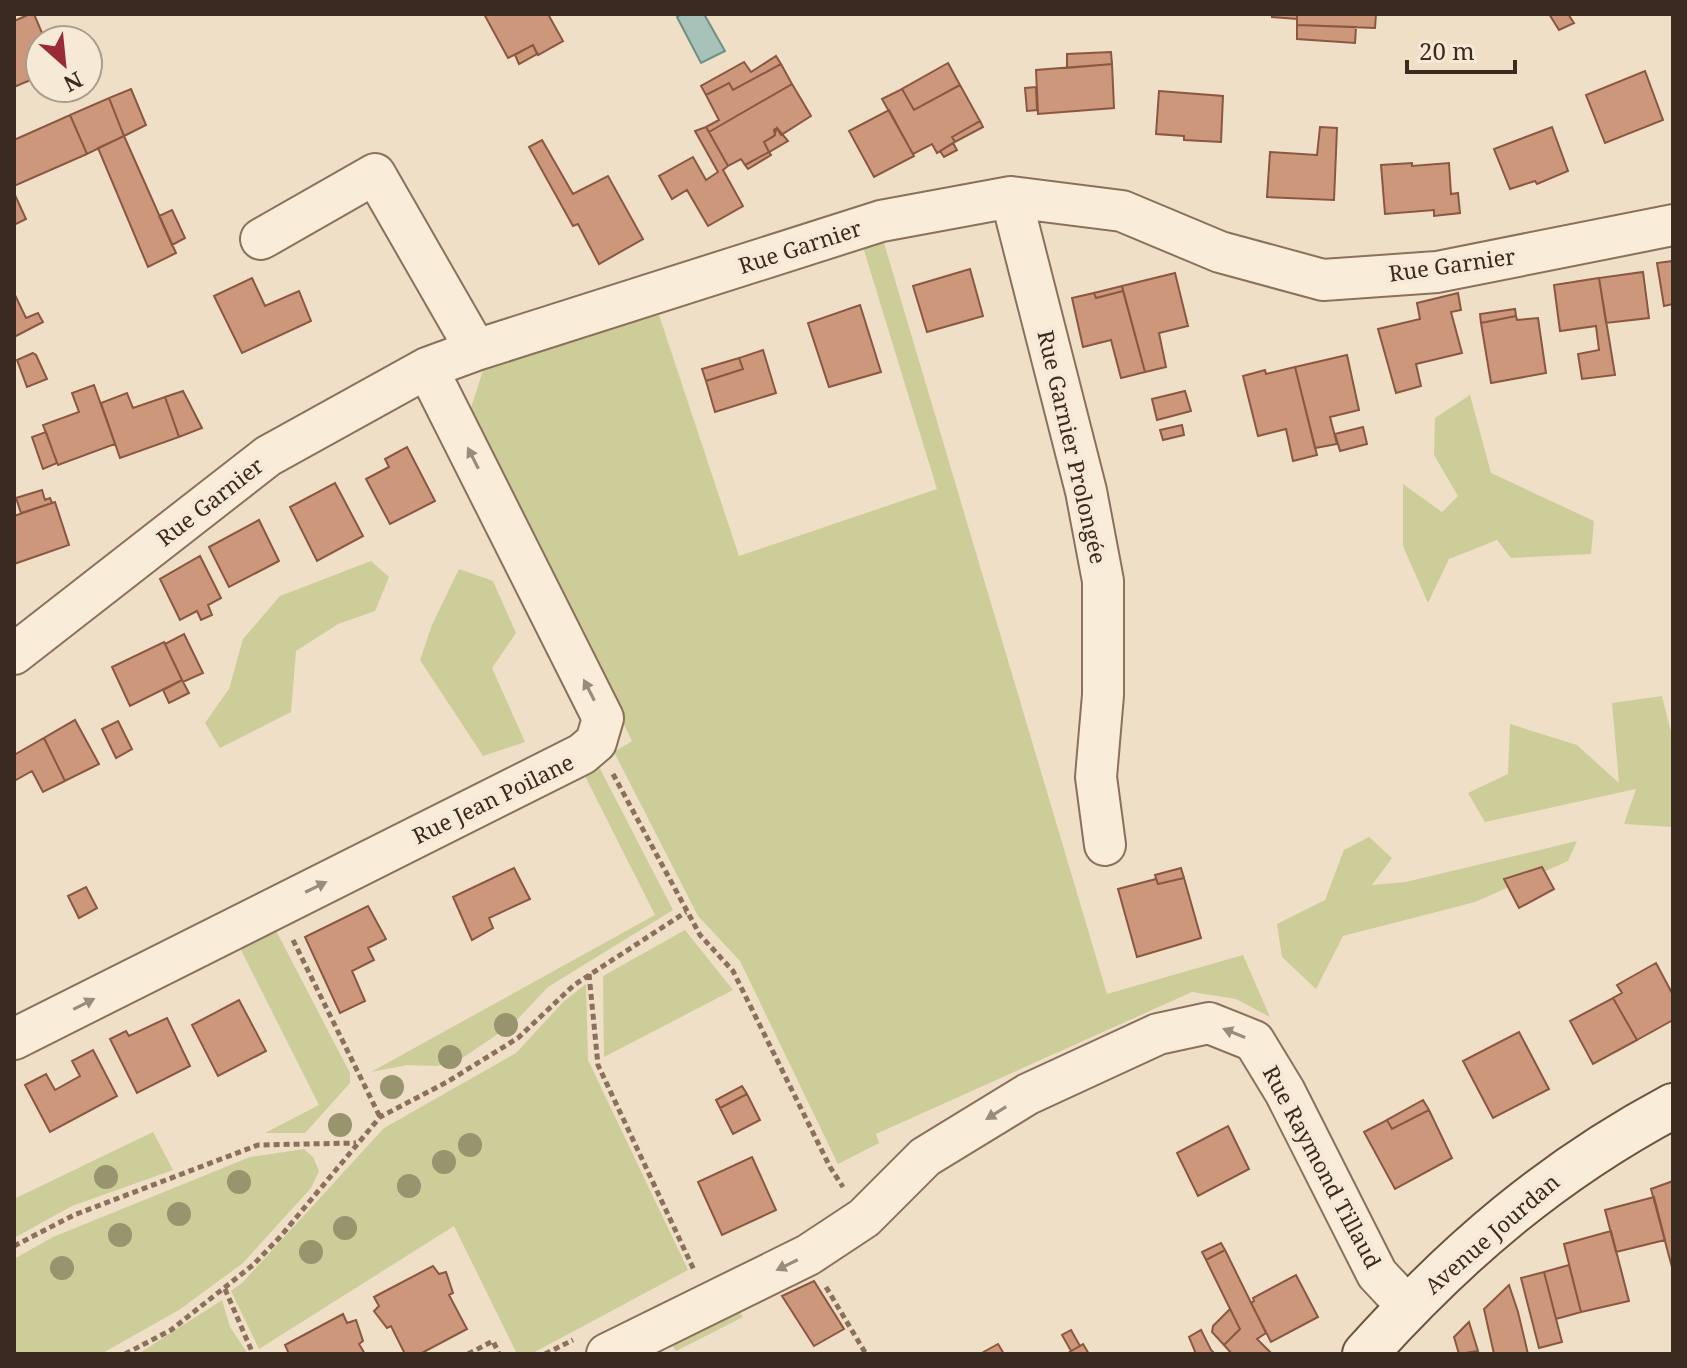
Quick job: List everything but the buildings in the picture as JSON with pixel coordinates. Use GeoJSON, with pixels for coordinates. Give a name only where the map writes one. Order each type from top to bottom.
{"type":"FeatureCollection","features":[{"type":"Feature","properties":{"kind":"main road","name":"Avenue Jourdan"},"geometry":{"type":"LineString","coordinates":[[1365,1354],[1408,1307],[1518,1206],[1601,1147],[1673,1106]]}},
{"type":"Feature","properties":{"kind":"street"},"geometry":{"type":"LineString","coordinates":[[261,239],[375,174],[476,350]]}},
{"type":"Feature","properties":{"kind":"street","name":"Rue Garnier"},"geometry":{"type":"LineString","coordinates":[[14,654],[268,456],[427,368],[881,221],[1011,197],[1122,211],[1220,252],[1323,280],[1437,272],[1673,225]]}},
{"type":"Feature","properties":{"kind":"street","name":"Rue Garnier Prolongée"},"geometry":{"type":"LineString","coordinates":[[1011,197],[1086,491],[1103,581],[1103,695],[1096,777],[1105,845]]}},
{"type":"Feature","properties":{"kind":"street","name":"Rue Jean Poilane"},"geometry":{"type":"LineString","coordinates":[[14,1039],[582,754],[596,742],[603,718],[427,368]]}},
{"type":"Feature","properties":{"kind":"street","name":"Rue Raymond Tillaud"},"geometry":{"type":"LineString","coordinates":[[597,1344],[808,1255],[864,1218],[925,1157],[1028,1094],[1158,1034],[1209,1023],[1254,1041],[1285,1092],[1377,1274],[1408,1307]]}},
{"type":"Feature","properties":{"kind":"path"},"geometry":{"type":"LineString","coordinates":[[596,742],[686,912],[700,935],[733,971],[830,1167],[864,1218]]}},
{"type":"Feature","properties":{"kind":"path"},"geometry":{"type":"LineString","coordinates":[[277,907],[380,1117]]}},
{"type":"Feature","properties":{"kind":"path"},"geometry":{"type":"LineString","coordinates":[[125,1354],[171,1330],[225,1289],[280,1237],[380,1117],[447,1082],[518,1038],[574,985],[686,912]]}},
{"type":"Feature","properties":{"kind":"path"},"geometry":{"type":"LineString","coordinates":[[589,974],[598,1065],[698,1279]]}},
{"type":"Feature","properties":{"kind":"path"},"geometry":{"type":"LineString","coordinates":[[14,1246],[74,1215],[258,1145],[356,1143]]}},
{"type":"Feature","properties":{"kind":"path"},"geometry":{"type":"LineString","coordinates":[[808,1255],[866,1354]]}},
{"type":"Feature","properties":{"kind":"path"},"geometry":{"type":"LineString","coordinates":[[225,1289],[253,1354]]}},
{"type":"Feature","properties":{"kind":"path"},"geometry":{"type":"LineString","coordinates":[[468,1354],[493,1341],[499,1354]]}},
{"type":"Feature","properties":{"kind":"path"},"geometry":{"type":"LineString","coordinates":[[545,1354],[597,1344]]}},
{"type":"Feature","properties":{"kind":"green space"},"geometry":{"type":"Polygon","coordinates":[[[884,243],[1107,994],[1243,955],[1270,1017],[1236,999],[1192,992],[876,1134],[879,1143],[838,1164],[740,961],[698,916],[614,752],[632,741],[470,411],[485,364],[659,315],[739,556],[937,489],[863,247],[884,243]]]}},
{"type":"Feature","properties":{"kind":"green space"},"geometry":{"type":"Polygon","coordinates":[[[1470,395],[1491,473],[1594,521],[1591,554],[1511,558],[1497,540],[1449,559],[1428,603],[1403,546],[1403,484],[1442,512],[1458,496],[1434,455],[1435,418],[1470,395]]]}},
{"type":"Feature","properties":{"kind":"green space"},"geometry":{"type":"Polygon","coordinates":[[[371,561],[389,577],[375,611],[338,624],[296,651],[291,712],[220,748],[205,723],[229,689],[243,639],[280,596],[371,561]]]}},
{"type":"Feature","properties":{"kind":"green space"},"geometry":{"type":"Polygon","coordinates":[[[459,569],[493,581],[516,633],[492,668],[525,742],[483,756],[420,660],[432,625],[459,569]]]}},
{"type":"Feature","properties":{"kind":"green space"},"geometry":{"type":"Polygon","coordinates":[[[1662,696],[1673,740],[1673,827],[1624,824],[1636,789],[1485,822],[1468,793],[1508,774],[1510,724],[1577,745],[1619,783],[1612,703],[1662,696]]]}},
{"type":"Feature","properties":{"kind":"green space"},"geometry":{"type":"Polygon","coordinates":[[[596,761],[673,910],[548,987],[514,1023],[458,1061],[371,1072],[655,915],[581,768],[596,761]]]}},
{"type":"Feature","properties":{"kind":"green space"},"geometry":{"type":"Polygon","coordinates":[[[1369,837],[1392,858],[1372,885],[1406,882],[1577,841],[1568,861],[1475,902],[1343,936],[1316,989],[1282,957],[1277,924],[1325,900],[1344,850],[1369,837]]]}},
{"type":"Feature","properties":{"kind":"green space"},"geometry":{"type":"Polygon","coordinates":[[[272,923],[350,1073],[350,1083],[305,1133],[265,1133],[319,1105],[237,942],[272,923]]]}},
{"type":"Feature","properties":{"kind":"green space"},"geometry":{"type":"Polygon","coordinates":[[[685,930],[733,990],[604,1057],[603,976],[685,930]]]}},
{"type":"Feature","properties":{"kind":"green space"},"geometry":{"type":"Polygon","coordinates":[[[586,984],[588,1060],[688,1270],[531,1354],[517,1354],[454,1226],[259,1349],[231,1291],[242,1283],[384,1128],[516,1053],[564,1001],[586,984]]]}},
{"type":"Feature","properties":{"kind":"green space"},"geometry":{"type":"Polygon","coordinates":[[[153,1132],[173,1170],[72,1206],[14,1238],[14,1199],[153,1132]]]}},
{"type":"Feature","properties":{"kind":"green space"},"geometry":{"type":"Polygon","coordinates":[[[304,1149],[313,1157],[319,1171],[311,1188],[243,1263],[179,1310],[101,1354],[14,1354],[14,1259],[53,1237],[250,1157],[304,1149]]]}},
{"type":"Feature","properties":{"kind":"green space"},"geometry":{"type":"Polygon","coordinates":[[[732,1299],[743,1317],[676,1351],[665,1334],[732,1299]]]}},
{"type":"Feature","properties":{"kind":"green space"},"geometry":{"type":"Polygon","coordinates":[[[222,1300],[230,1327],[248,1354],[138,1354],[222,1300]]]}},
{"type":"Feature","properties":{"kind":"shaded area"},"geometry":{"type":"Polygon","coordinates":[[[682,14],[704,14],[725,51],[701,63],[677,17],[682,14]]]}}]}
